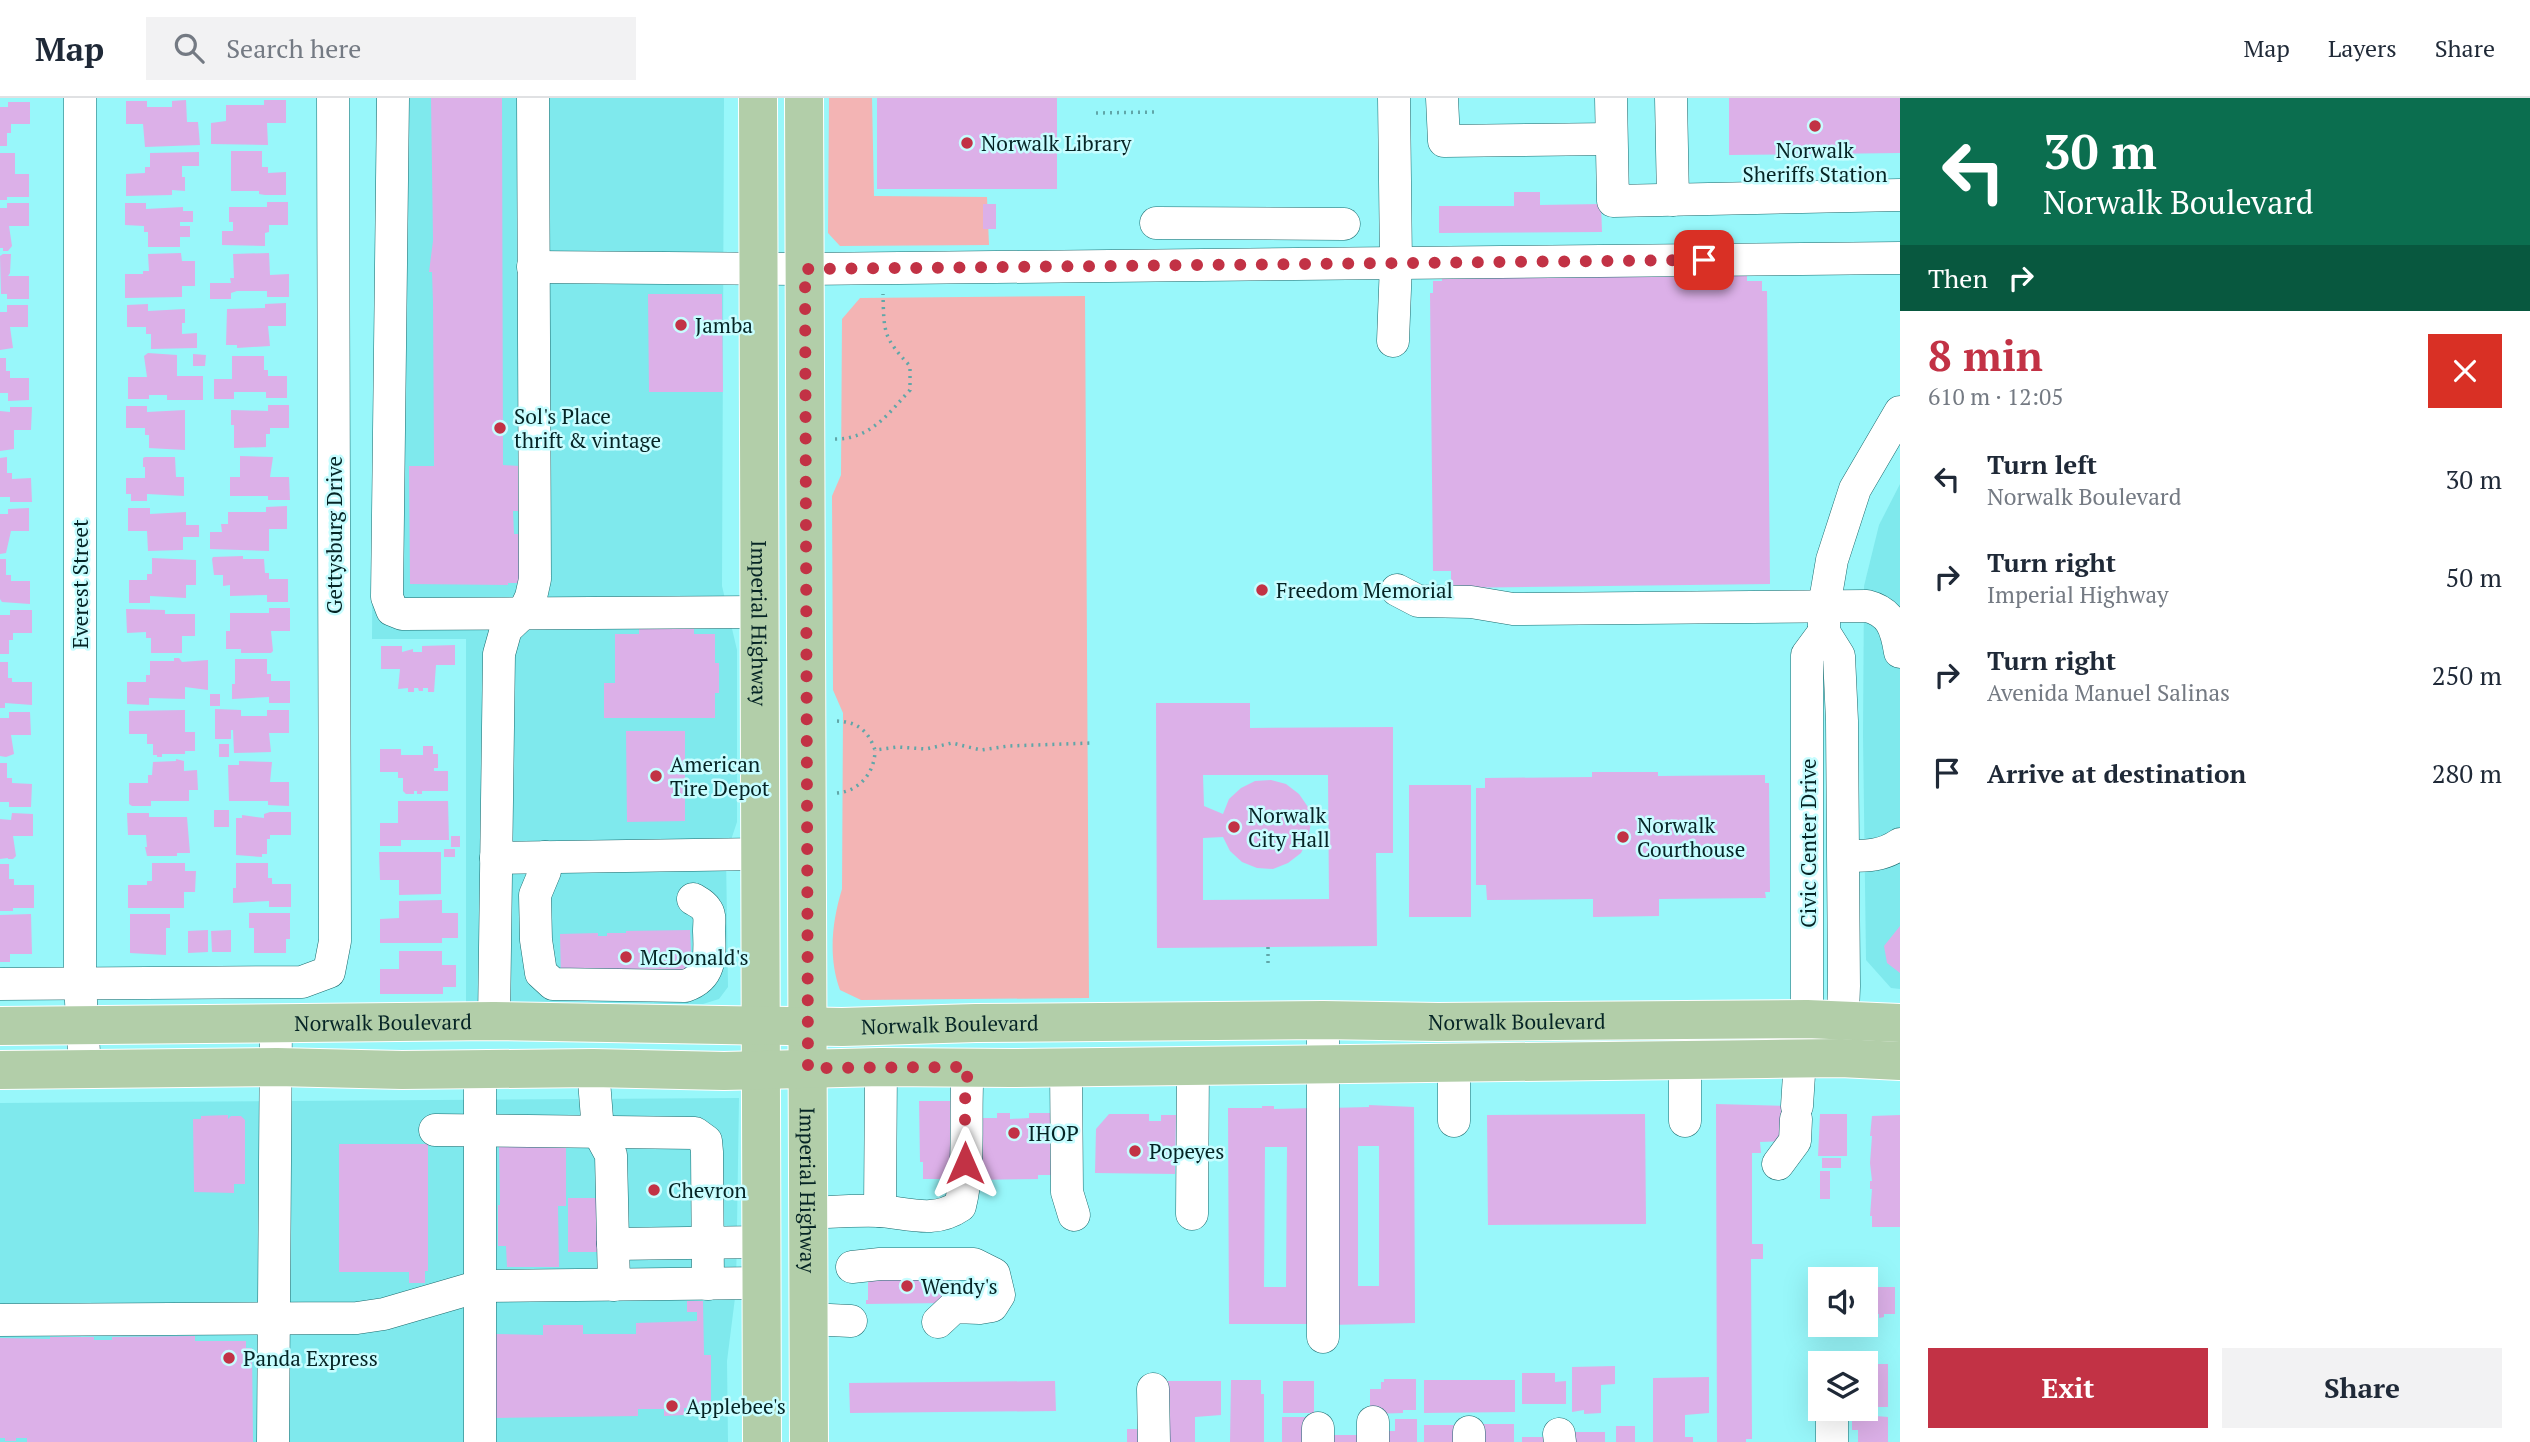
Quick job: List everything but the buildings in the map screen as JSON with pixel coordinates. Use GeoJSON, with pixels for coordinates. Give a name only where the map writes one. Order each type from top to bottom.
{"type":"FeatureCollection","features":[{"type":"Feature","properties":{"kind":"main road","name":"Imperial Highway"},"geometry":{"type":"LineString","coordinates":[[758,98],[762,1442]]}},
{"type":"Feature","properties":{"kind":"main road","name":"Imperial Highway"},"geometry":{"type":"LineString","coordinates":[[804,98],[808,1442]]}},
{"type":"Feature","properties":{"kind":"main road","name":"Norwalk Boulevard"},"geometry":{"type":"LineString","coordinates":[[0,1026],[494,1021],[762,1026],[1323,1020],[1825,1020],[1900,1023]]}},
{"type":"Feature","properties":{"kind":"main road","name":"Norwalk Boulevard"},"geometry":{"type":"LineString","coordinates":[[0,1070],[277,1067],[402,1070],[762,1069],[1800,1059],[1900,1061]]}},
{"type":"Feature","properties":{"kind":"street","name":"Everest Street"},"geometry":{"type":"LineString","coordinates":[[80,98],[80,984],[85,1070]]}},
{"type":"Feature","properties":{"kind":"street","name":"Gettysburg Drive"},"geometry":{"type":"LineString","coordinates":[[80,984],[302,982],[329,972],[335,941],[333,98]]}},
{"type":"Feature","properties":{"kind":"street"},"geometry":{"type":"LineString","coordinates":[[393,98],[387,597],[392,610],[402,614],[760,612]]}},
{"type":"Feature","properties":{"kind":"street"},"geometry":{"type":"LineString","coordinates":[[494,1021],[499,654],[506,629],[524,612],[535,579],[533,98]]}},
{"type":"Feature","properties":{"kind":"street"},"geometry":{"type":"LineString","coordinates":[[1393,341],[1396,263],[1394,98]]}},
{"type":"Feature","properties":{"kind":"street"},"geometry":{"type":"LineString","coordinates":[[1442,98],[1444,141],[1611,139]]}},
{"type":"Feature","properties":{"kind":"street"},"geometry":{"type":"LineString","coordinates":[[1611,98],[1613,201],[1900,195]]}},
{"type":"Feature","properties":{"kind":"street"},"geometry":{"type":"LineString","coordinates":[[1671,98],[1672,200]]}},
{"type":"Feature","properties":{"kind":"street"},"geometry":{"type":"LineString","coordinates":[[1156,223],[1344,224]]}},
{"type":"Feature","properties":{"kind":"street"},"geometry":{"type":"LineString","coordinates":[[534,267],[805,269],[1900,258]]}},
{"type":"Feature","properties":{"kind":"street","name":"Civic Center Drive"},"geometry":{"type":"LineString","coordinates":[[1841,1059],[1825,1020],[1807,655],[1824,620],[1832,560],[1854,489],[1900,412]]}},
{"type":"Feature","properties":{"kind":"street"},"geometry":{"type":"LineString","coordinates":[[1397,590],[1418,601],[1471,602],[1513,609],[1824,620],[1867,606],[1881,609],[1891,622],[1900,652]]}},
{"type":"Feature","properties":{"kind":"street","name":"Civic Center Drive"},"geometry":{"type":"LineString","coordinates":[[1778,1164],[1795,1141],[1800,1059],[1825,1020],[1843,856],[1839,656],[1824,620]]}},
{"type":"Feature","properties":{"kind":"street"},"geometry":{"type":"LineString","coordinates":[[1843,856],[1873,856],[1888,853],[1900,845]]}},
{"type":"Feature","properties":{"kind":"street"},"geometry":{"type":"LineString","coordinates":[[496,858],[545,864],[761,854]]}},
{"type":"Feature","properties":{"kind":"street"},"geometry":{"type":"LineString","coordinates":[[545,864],[535,895],[536,940],[544,977],[560,986],[693,984],[705,973],[710,963],[709,914],[703,905],[693,899]]}},
{"type":"Feature","properties":{"kind":"street"},"geometry":{"type":"LineString","coordinates":[[0,984],[80,984]]}},
{"type":"Feature","properties":{"kind":"street"},"geometry":{"type":"LineString","coordinates":[[1323,1020],[1323,1337]]}},
{"type":"Feature","properties":{"kind":"street"},"geometry":{"type":"LineString","coordinates":[[273,1442],[276,1023]]}},
{"type":"Feature","properties":{"kind":"street"},"geometry":{"type":"LineString","coordinates":[[1685,1060],[1685,1121]]}},
{"type":"Feature","properties":{"kind":"street"},"geometry":{"type":"LineString","coordinates":[[1454,1063],[1454,1121]]}},
{"type":"Feature","properties":{"kind":"street"},"geometry":{"type":"LineString","coordinates":[[880,1211],[881,1066]]}},
{"type":"Feature","properties":{"kind":"street"},"geometry":{"type":"LineString","coordinates":[[1192,1214],[1193,1066]]}},
{"type":"Feature","properties":{"kind":"street"},"geometry":{"type":"LineString","coordinates":[[808,1213],[880,1211],[917,1216],[947,1215],[960,1206],[965,1187],[965,1100],[968,1067]]}},
{"type":"Feature","properties":{"kind":"street"},"geometry":{"type":"LineString","coordinates":[[593,1068],[598,1131],[611,1155],[614,1285]]}},
{"type":"Feature","properties":{"kind":"street"},"geometry":{"type":"LineString","coordinates":[[480,1069],[480,1442]]}},
{"type":"Feature","properties":{"kind":"street"},"geometry":{"type":"LineString","coordinates":[[435,1130],[695,1133],[706,1142],[708,1284]]}},
{"type":"Feature","properties":{"kind":"street"},"geometry":{"type":"LineString","coordinates":[[613,1244],[762,1242]]}},
{"type":"Feature","properties":{"kind":"street"},"geometry":{"type":"LineString","coordinates":[[852,1266],[974,1264],[993,1274],[999,1295],[992,1306],[954,1307],[938,1322]]}},
{"type":"Feature","properties":{"kind":"street"},"geometry":{"type":"LineString","coordinates":[[0,1320],[357,1318],[384,1314],[480,1286],[762,1283]]}},
{"type":"Feature","properties":{"kind":"street"},"geometry":{"type":"LineString","coordinates":[[808,1319],[851,1321]]}},
{"type":"Feature","properties":{"kind":"street"},"geometry":{"type":"LineString","coordinates":[[1153,1389],[1154,1442]]}},
{"type":"Feature","properties":{"kind":"street"},"geometry":{"type":"LineString","coordinates":[[1832,1421],[1832,1442]]}},
{"type":"Feature","properties":{"kind":"path"},"geometry":{"type":"LineString","coordinates":[[1096,113],[1155,112]]}},
{"type":"Feature","properties":{"kind":"path"},"geometry":{"type":"LineString","coordinates":[[805,439],[860,436],[875,428],[910,390],[910,366],[891,345],[885,331],[883,268]]}},
{"type":"Feature","properties":{"kind":"path"},"geometry":{"type":"LineString","coordinates":[[807,720],[852,722],[862,727],[875,750],[875,762],[870,771],[852,790],[841,793],[807,793]]}},
{"type":"Feature","properties":{"kind":"path"},"geometry":{"type":"LineString","coordinates":[[875,750],[897,747],[926,749],[951,743],[981,750],[1009,746],[1092,743]]}},
{"type":"Feature","properties":{"kind":"path"},"geometry":{"type":"LineString","coordinates":[[1268,947],[1268,965]]}},
{"type":"Feature","properties":{"kind":"shaded area"},"geometry":{"type":"Polygon","coordinates":[[[376,98],[724,98],[722,586],[737,650],[737,822],[726,855],[728,987],[719,999],[703,1004],[466,1003],[466,639],[372,639],[376,98]]]}},
{"type":"Feature","properties":{"kind":"shaded area"},"geometry":{"type":"Polygon","coordinates":[[[829,98],[872,98],[874,196],[987,197],[989,245],[840,246],[828,233],[829,98]]]}},
{"type":"Feature","properties":{"kind":"shaded area"},"geometry":{"type":"Polygon","coordinates":[[[1085,296],[1089,998],[861,1000],[840,990],[833,952],[834,927],[842,889],[843,713],[833,690],[832,496],[841,475],[842,319],[860,298],[1085,296]]]}},
{"type":"Feature","properties":{"kind":"shaded area"},"geometry":{"type":"Polygon","coordinates":[[[1900,484],[1900,989],[1891,988],[1866,960],[1863,735],[1864,586],[1879,525],[1900,484]]]}},
{"type":"Feature","properties":{"kind":"shaded area"},"geometry":{"type":"Polygon","coordinates":[[[739,1098],[736,1290],[727,1361],[728,1442],[0,1442],[0,1103],[739,1098]]]}},
{"type":"Feature","properties":{"kind":"place","name":"Norwalk Sheriffs Station"},"geometry":{"type":"Point","coordinates":[1815,126]}},
{"type":"Feature","properties":{"kind":"place","name":"Norwalk Library"},"geometry":{"type":"Point","coordinates":[967,143]}},
{"type":"Feature","properties":{"kind":"place","name":"Jamba"},"geometry":{"type":"Point","coordinates":[681,325]}},
{"type":"Feature","properties":{"kind":"place","name":"Sol's Place thrift & vintage"},"geometry":{"type":"Point","coordinates":[500,428]}},
{"type":"Feature","properties":{"kind":"place","name":"Freedom Memorial"},"geometry":{"type":"Point","coordinates":[1262,590]}},
{"type":"Feature","properties":{"kind":"place","name":"American Tire Depot"},"geometry":{"type":"Point","coordinates":[656,776]}},
{"type":"Feature","properties":{"kind":"place","name":"Norwalk City Hall"},"geometry":{"type":"Point","coordinates":[1234,827]}},
{"type":"Feature","properties":{"kind":"place","name":"Norwalk Courthouse"},"geometry":{"type":"Point","coordinates":[1623,837]}},
{"type":"Feature","properties":{"kind":"place","name":"McDonald's"},"geometry":{"type":"Point","coordinates":[626,957]}},
{"type":"Feature","properties":{"kind":"place","name":"IHOP"},"geometry":{"type":"Point","coordinates":[1014,1133]}},
{"type":"Feature","properties":{"kind":"place","name":"Popeyes"},"geometry":{"type":"Point","coordinates":[1135,1151]}},
{"type":"Feature","properties":{"kind":"place","name":"Chevron"},"geometry":{"type":"Point","coordinates":[654,1190]}},
{"type":"Feature","properties":{"kind":"place","name":"Wendy's"},"geometry":{"type":"Point","coordinates":[907,1286]}},
{"type":"Feature","properties":{"kind":"place","name":"Panda Express"},"geometry":{"type":"Point","coordinates":[229,1358]}},
{"type":"Feature","properties":{"kind":"place","name":"Applebee's"},"geometry":{"type":"Point","coordinates":[672,1406]}},
{"type":"Feature","properties":{"kind":"route"},"geometry":{"type":"LineString","coordinates":[[965,1163],[968,1067],[808,1068],[805,269],[1704,260]]}}]}
